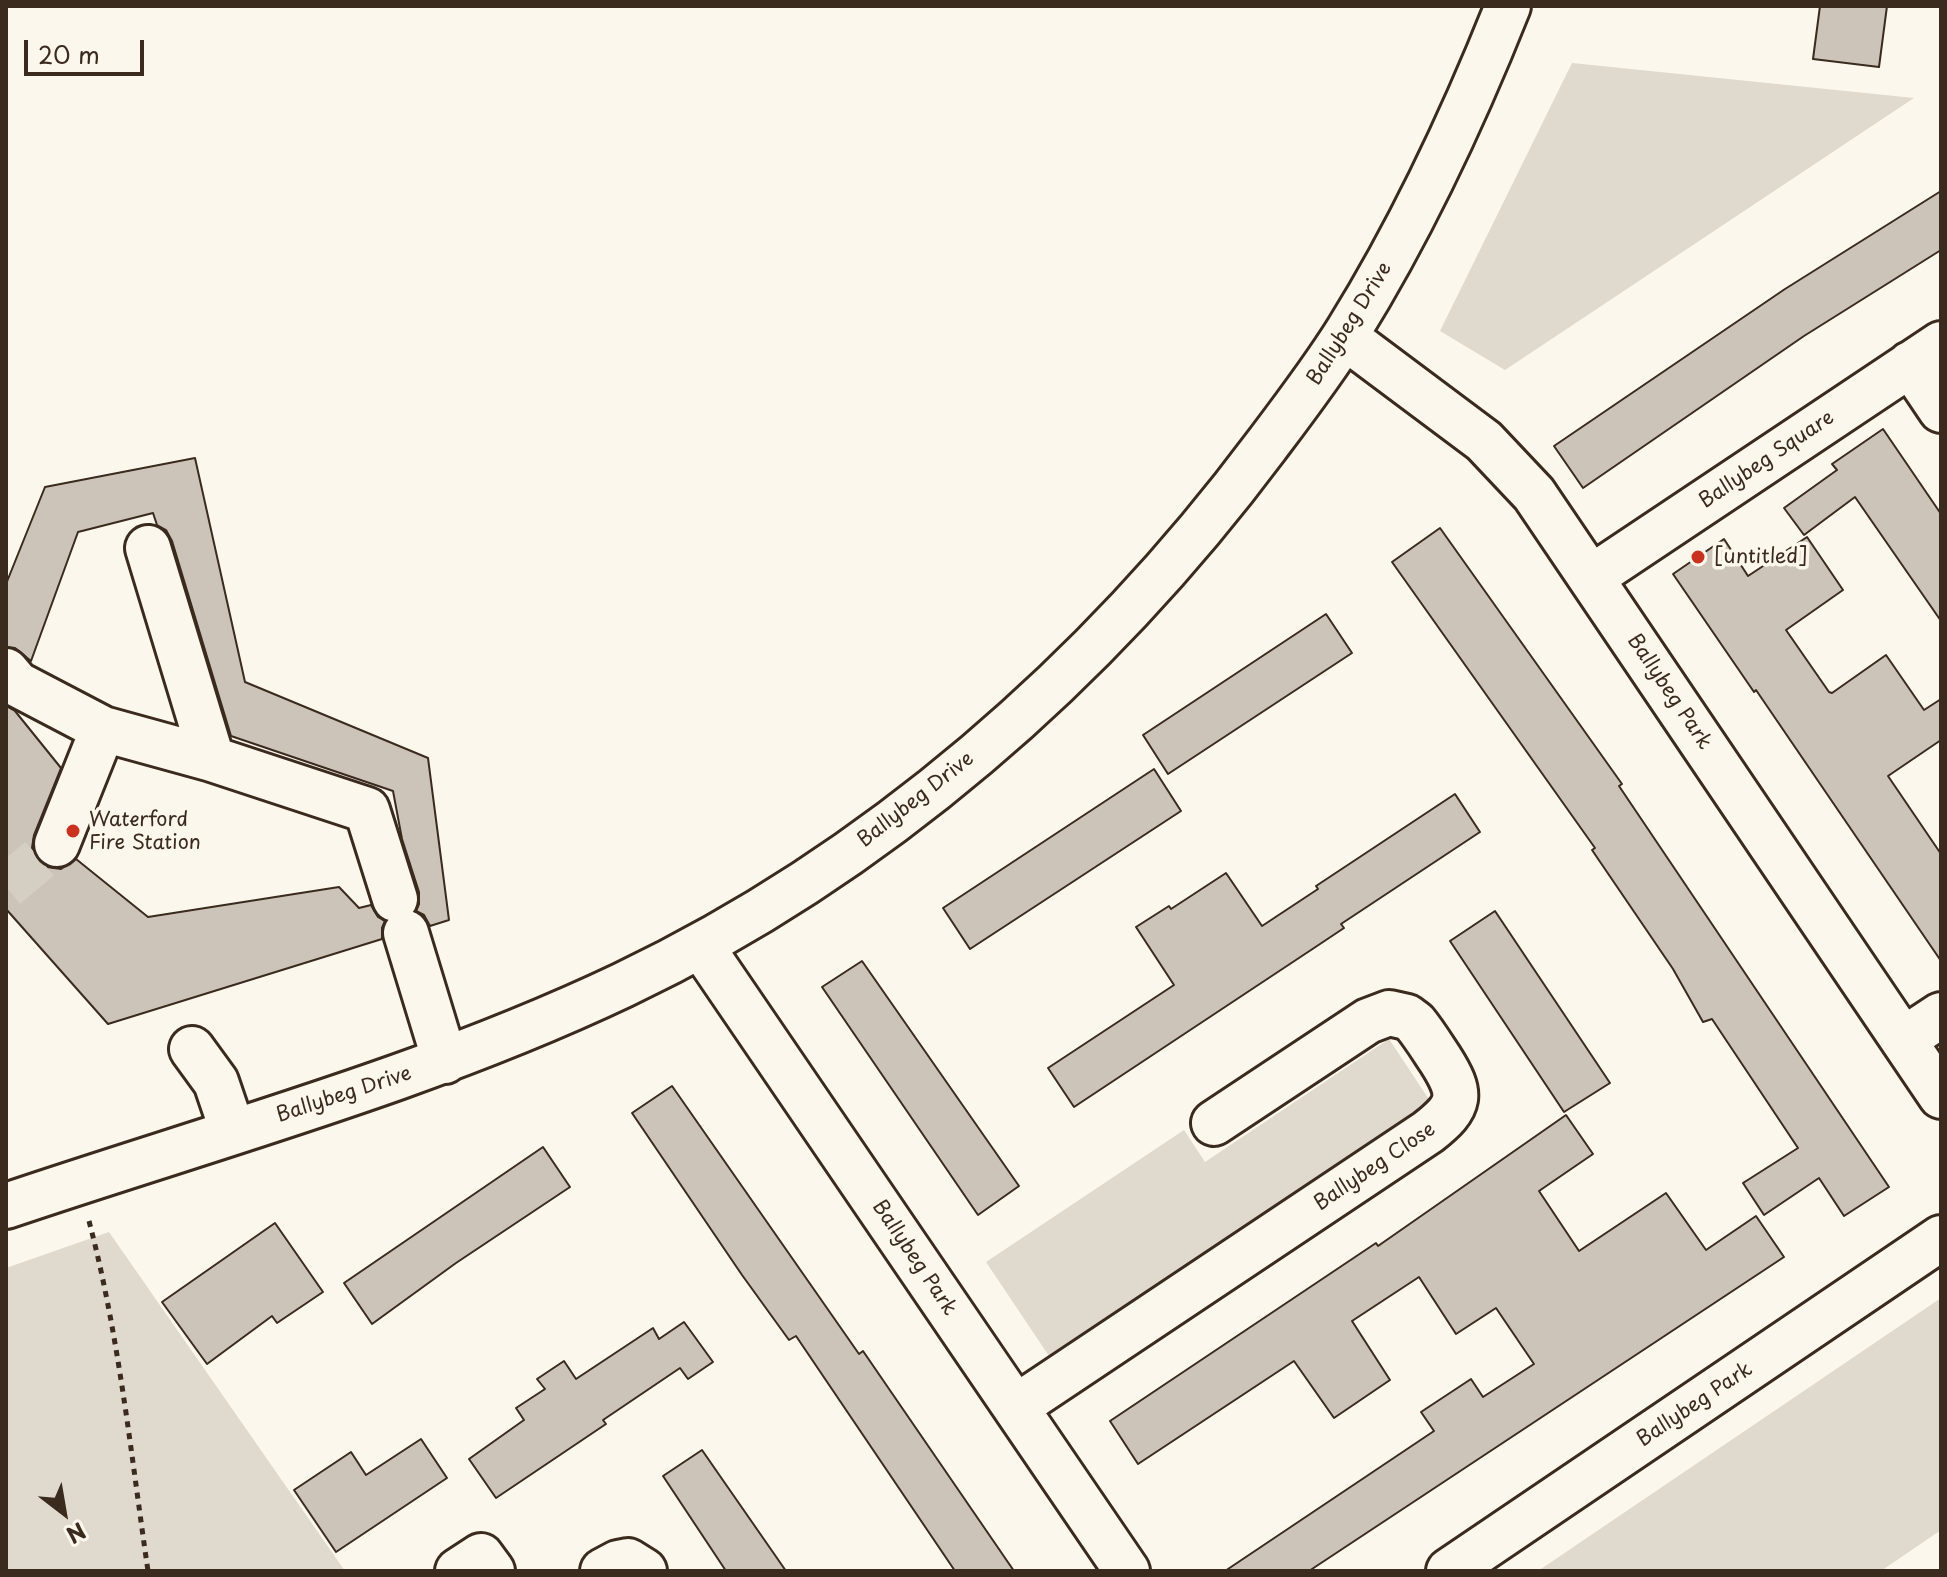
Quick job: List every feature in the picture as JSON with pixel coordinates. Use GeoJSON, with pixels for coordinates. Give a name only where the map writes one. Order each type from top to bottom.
{"type":"FeatureCollection","features":[{"type":"Feature","properties":{"kind":"street","name":"Ballybeg Drive"},"geometry":{"type":"LineString","coordinates":[[6,1206],[445,1061],[549,1018],[701,946],[814,877],[874,834],[1001,733],[1115,626],[1221,505],[1345,337],[1424,198],[1463,117],[1508,6]]}},
{"type":"Feature","properties":{"kind":"street","name":"Ballybeg Park"},"geometry":{"type":"LineString","coordinates":[[1345,337],[1466,426],[1502,458],[1534,494],[1941,1096]]}},
{"type":"Feature","properties":{"kind":"street","name":"Ballybeg Square"},"geometry":{"type":"LineString","coordinates":[[1592,577],[1925,354]]}},
{"type":"Feature","properties":{"kind":"street"},"geometry":{"type":"LineString","coordinates":[[1925,354],[1941,410]]}},
{"type":"Feature","properties":{"kind":"street"},"geometry":{"type":"LineString","coordinates":[[148,548],[212,759]]}},
{"type":"Feature","properties":{"kind":"street"},"geometry":{"type":"LineString","coordinates":[[6,671],[17,684],[103,729],[212,759],[367,810],[445,1061]]}},
{"type":"Feature","properties":{"kind":"street"},"geometry":{"type":"LineString","coordinates":[[57,844],[103,729]]}},
{"type":"Feature","properties":{"kind":"street","name":"Ballybeg Park"},"geometry":{"type":"LineString","coordinates":[[701,946],[1016,1407],[1120,1568]]}},
{"type":"Feature","properties":{"kind":"street","name":"Ballybeg Close"},"geometry":{"type":"LineString","coordinates":[[1016,1407],[1428,1132],[1447,1116],[1456,1100],[1457,1091],[1449,1073],[1415,1023],[1407,1017],[1389,1013],[1357,1028],[1214,1123]]}},
{"type":"Feature","properties":{"kind":"street"},"geometry":{"type":"LineString","coordinates":[[1903,1040],[1941,1015]]}},
{"type":"Feature","properties":{"kind":"street"},"geometry":{"type":"LineString","coordinates":[[192,1049],[216,1082],[233,1132]]}},
{"type":"Feature","properties":{"kind":"street","name":"Ballybeg Park"},"geometry":{"type":"LineString","coordinates":[[1449,1571],[1941,1238]]}},
{"type":"Feature","properties":{"kind":"street"},"geometry":{"type":"LineString","coordinates":[[458,1571],[481,1556],[492,1571]]}},
{"type":"Feature","properties":{"kind":"street"},"geometry":{"type":"LineString","coordinates":[[603,1571],[628,1561],[644,1571]]}},
{"type":"Feature","properties":{"kind":"path"},"geometry":{"type":"LineString","coordinates":[[78,1182],[104,1293],[148,1571]]}},
{"type":"Feature","properties":{"kind":"shaded area"},"geometry":{"type":"Polygon","coordinates":[[[1572,63],[1914,98],[1505,370],[1440,331],[1572,63]]]}},
{"type":"Feature","properties":{"kind":"shaded area"},"geometry":{"type":"Polygon","coordinates":[[[1389,1039],[1432,1104],[1051,1359],[986,1262],[1184,1130],[1205,1162],[1389,1039]]]}},
{"type":"Feature","properties":{"kind":"shaded area"},"geometry":{"type":"Polygon","coordinates":[[[109,1232],[345,1571],[6,1571],[6,1268],[109,1232]]]}},
{"type":"Feature","properties":{"kind":"shaded area"},"geometry":{"type":"Polygon","coordinates":[[[1941,1298],[1941,1530],[1881,1571],[1538,1571],[1941,1298]]]}},
{"type":"Feature","properties":{"kind":"building"},"geometry":{"type":"Polygon","coordinates":[[[1820,6],[1887,6],[1879,67],[1813,59],[1820,6]]]}},
{"type":"Feature","properties":{"kind":"building"},"geometry":{"type":"Polygon","coordinates":[[[1941,191],[1941,250],[1804,336],[1583,488],[1554,446],[1785,289],[1941,191]]]}},
{"type":"Feature","properties":{"kind":"building"},"geometry":{"type":"Polygon","coordinates":[[[1883,429],[1941,514],[1941,621],[1855,497],[1804,535],[1784,508],[1837,470],[1832,464],[1883,429]]]}},
{"type":"Feature","properties":{"kind":"building"},"geometry":{"type":"Polygon","coordinates":[[[195,458],[245,682],[428,758],[449,920],[430,926],[424,915],[416,911],[419,892],[402,839],[393,791],[231,736],[172,541],[166,530],[157,525],[153,513],[78,532],[31,661],[15,648],[6,647],[6,584],[45,487],[195,458]]]}},
{"type":"Feature","properties":{"kind":"building"},"geometry":{"type":"Polygon","coordinates":[[[1440,528],[1622,784],[1619,786],[1889,1187],[1844,1216],[1819,1178],[1764,1215],[1743,1183],[1798,1148],[1712,1019],[1703,1022],[1673,969],[1592,850],[1595,848],[1392,562],[1440,528]]]}},
{"type":"Feature","properties":{"kind":"building"},"geometry":{"type":"Polygon","coordinates":[[[1807,537],[1843,590],[1786,630],[1829,692],[1832,693],[1886,655],[1924,710],[1941,699],[1941,740],[1888,776],[1941,854],[1941,961],[1673,574],[1724,539],[1748,576],[1807,537]]]}},
{"type":"Feature","properties":{"kind":"building"},"geometry":{"type":"Polygon","coordinates":[[[1326,614],[1352,653],[1168,774],[1143,735],[1326,614]]]}},
{"type":"Feature","properties":{"kind":"building"},"geometry":{"type":"Polygon","coordinates":[[[6,706],[15,711],[61,768],[34,835],[32,848],[38,860],[47,867],[61,869],[76,859],[148,917],[339,887],[359,908],[371,905],[378,917],[385,921],[382,939],[108,1024],[6,909],[6,706]]]}},
{"type":"Feature","properties":{"kind":"building"},"geometry":{"type":"Polygon","coordinates":[[[1154,769],[1181,811],[970,949],[943,908],[1154,769]]]}},
{"type":"Feature","properties":{"kind":"building"},"geometry":{"type":"Polygon","coordinates":[[[1455,794],[1480,832],[1341,924],[1344,928],[1074,1107],[1048,1068],[1174,985],[1136,927],[1169,906],[1171,909],[1226,873],[1262,926],[1318,889],[1316,886],[1455,794]]]}},
{"type":"Feature","properties":{"kind":"building"},"geometry":{"type":"Polygon","coordinates":[[[1495,911],[1610,1083],[1564,1112],[1450,941],[1495,911]]]}},
{"type":"Feature","properties":{"kind":"building"},"geometry":{"type":"Polygon","coordinates":[[[862,961],[1019,1186],[978,1215],[822,987],[862,961]]]}},
{"type":"Feature","properties":{"kind":"building"},"geometry":{"type":"Polygon","coordinates":[[[672,1086],[859,1354],[863,1351],[1014,1571],[955,1571],[796,1336],[789,1340],[742,1275],[632,1113],[672,1086]]]}},
{"type":"Feature","properties":{"kind":"building"},"geometry":{"type":"Polygon","coordinates":[[[1566,1115],[1593,1154],[1539,1191],[1579,1251],[1666,1193],[1706,1250],[1756,1216],[1784,1257],[1309,1571],[1225,1571],[1434,1431],[1421,1412],[1471,1379],[1483,1397],[1534,1364],[1496,1308],[1456,1334],[1419,1277],[1352,1321],[1390,1380],[1334,1418],[1294,1361],[1138,1464],[1110,1421],[1376,1243],[1378,1246],[1566,1115]]]}},
{"type":"Feature","properties":{"kind":"building"},"geometry":{"type":"Polygon","coordinates":[[[543,1147],[570,1187],[372,1324],[344,1283],[543,1147]]]}},
{"type":"Feature","properties":{"kind":"building"},"geometry":{"type":"Polygon","coordinates":[[[275,1223],[323,1292],[277,1323],[272,1316],[207,1364],[162,1302],[275,1223]]]}},
{"type":"Feature","properties":{"kind":"building"},"geometry":{"type":"Polygon","coordinates":[[[684,1322],[713,1362],[688,1379],[680,1368],[603,1420],[606,1424],[496,1498],[469,1459],[524,1420],[516,1408],[545,1389],[537,1379],[564,1361],[576,1379],[653,1328],[659,1339],[684,1322]]]}},
{"type":"Feature","properties":{"kind":"building"},"geometry":{"type":"Polygon","coordinates":[[[421,1439],[447,1478],[336,1552],[294,1490],[351,1452],[366,1475],[421,1439]]]}},
{"type":"Feature","properties":{"kind":"building"},"geometry":{"type":"Polygon","coordinates":[[[702,1450],[786,1571],[726,1571],[663,1476],[702,1450]]]}},
{"type":"Feature","properties":{"kind":"tunnel"},"geometry":{"type":"LineString","coordinates":[[6,887],[57,844]]}},
{"type":"Feature","properties":{"kind":"place","name":"[untitled]"},"geometry":{"type":"Point","coordinates":[1698,557]}},
{"type":"Feature","properties":{"kind":"place","name":"Waterford Fire Station"},"geometry":{"type":"Point","coordinates":[73,831]}}]}
